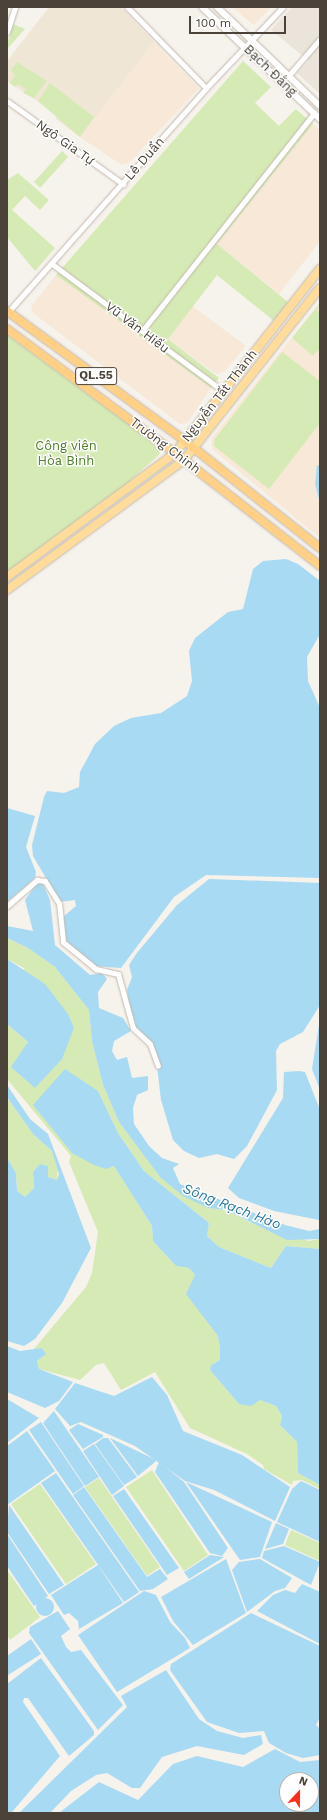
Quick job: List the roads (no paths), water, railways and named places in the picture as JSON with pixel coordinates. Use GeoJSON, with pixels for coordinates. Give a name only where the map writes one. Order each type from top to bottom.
{"type":"FeatureCollection","features":[{"type":"Feature","properties":{"kind":"highway","name":"Trường Chinh"},"geometry":{"type":"LineString","coordinates":[[8,312],[185,441],[320,548]]}},
{"type":"Feature","properties":{"kind":"highway","name":"Trường Chinh"},"geometry":{"type":"LineString","coordinates":[[7,329],[175,453],[319,563]]}},
{"type":"Feature","properties":{"kind":"main road","name":"Nguyễn Tất Thành"},"geometry":{"type":"LineString","coordinates":[[7,577],[175,453],[320,269]]}},
{"type":"Feature","properties":{"kind":"main road","name":"Nguyễn Tất Thành"},"geometry":{"type":"LineString","coordinates":[[7,590],[184,460],[320,288]]}},
{"type":"Feature","properties":{"kind":"main road"},"geometry":{"type":"LineString","coordinates":[[270,332],[279,340]]}},
{"type":"Feature","properties":{"kind":"street"},"geometry":{"type":"LineString","coordinates":[[7,32],[15,7]]}},
{"type":"Feature","properties":{"kind":"street"},"geometry":{"type":"LineString","coordinates":[[127,7],[206,88]]}},
{"type":"Feature","properties":{"kind":"street","name":"Bạch Đằng"},"geometry":{"type":"LineString","coordinates":[[202,7],[320,119]]}},
{"type":"Feature","properties":{"kind":"street","name":"Bạch Đằng"},"geometry":{"type":"LineString","coordinates":[[217,7],[320,106]]}},
{"type":"Feature","properties":{"kind":"street","name":"Lê Duẩn"},"geometry":{"type":"LineString","coordinates":[[8,312],[123,184],[206,88],[253,41],[283,7]]}},
{"type":"Feature","properties":{"kind":"street"},"geometry":{"type":"LineString","coordinates":[[289,75],[320,39]]}},
{"type":"Feature","properties":{"kind":"street","name":"Ngô Gia Tự"},"geometry":{"type":"LineString","coordinates":[[7,101],[123,184]]}},
{"type":"Feature","properties":{"kind":"street"},"geometry":{"type":"LineString","coordinates":[[142,331],[314,113]]}},
{"type":"Feature","properties":{"kind":"street","name":"Vũ Văn Hiếu"},"geometry":{"type":"LineString","coordinates":[[52,264],[223,391]]}},
{"type":"Feature","properties":{"kind":"street"},"geometry":{"type":"LineString","coordinates":[[7,906],[37,880],[45,881],[60,909],[63,942],[96,969],[118,974],[133,1028],[154,1050],[158,1066]]}},
{"type":"Feature","properties":{"kind":"water"},"geometry":{"type":"Polygon","coordinates":[[[317,465],[320,466],[320,503],[315,484],[317,465]]]}},
{"type":"Feature","properties":{"kind":"water"},"geometry":{"type":"Polygon","coordinates":[[[286,559],[298,564],[320,581],[320,634],[307,657],[308,681],[320,708],[320,878],[206,875],[174,897],[121,968],[94,966],[66,942],[63,933],[64,916],[76,906],[75,900],[60,902],[33,856],[32,845],[44,797],[47,791],[64,793],[79,787],[80,772],[95,744],[114,726],[131,718],[161,713],[187,696],[192,681],[189,651],[195,638],[228,612],[243,609],[253,569],[263,561],[286,559]]]}},
{"type":"Feature","properties":{"kind":"water"},"geometry":{"type":"Polygon","coordinates":[[[7,808],[35,816],[26,847],[36,872],[35,878],[7,902],[7,808]]]}},
{"type":"Feature","properties":{"kind":"water"},"geometry":{"type":"Polygon","coordinates":[[[209,879],[320,883],[320,1005],[303,1032],[280,1044],[276,1051],[277,1090],[247,1146],[234,1159],[217,1154],[199,1158],[184,1151],[173,1140],[161,1100],[155,1049],[132,1022],[127,990],[132,977],[129,965],[136,954],[177,905],[209,879]]]}},
{"type":"Feature","properties":{"kind":"water","name":"Sông Rạch Hào"},"geometry":{"type":"Polygon","coordinates":[[[38,882],[43,884],[50,900],[55,945],[90,975],[102,973],[107,979],[98,992],[99,1008],[123,1018],[131,1031],[114,1041],[112,1051],[117,1060],[127,1057],[132,1078],[148,1076],[148,1090],[137,1095],[133,1108],[134,1124],[149,1146],[162,1158],[179,1164],[173,1168],[180,1184],[285,1225],[309,1231],[320,1229],[320,1239],[287,1240],[226,1210],[208,1208],[183,1196],[160,1177],[119,1122],[103,1085],[92,1041],[89,1010],[55,967],[28,948],[7,938],[7,926],[33,931],[25,900],[38,882]]]}},
{"type":"Feature","properties":{"kind":"water"},"geometry":{"type":"Polygon","coordinates":[[[7,959],[45,984],[68,1014],[74,1028],[62,1059],[35,1088],[11,1067],[28,1042],[7,1024],[7,959]]]}},
{"type":"Feature","properties":{"kind":"water"},"geometry":{"type":"Polygon","coordinates":[[[320,1019],[320,1090],[312,1069],[320,1019]]]}},
{"type":"Feature","properties":{"kind":"water"},"geometry":{"type":"Polygon","coordinates":[[[65,1069],[98,1091],[118,1133],[144,1171],[209,1223],[207,1236],[219,1247],[271,1268],[286,1246],[320,1249],[320,1485],[298,1473],[297,1442],[280,1425],[282,1416],[276,1406],[260,1400],[251,1406],[239,1404],[210,1370],[211,1365],[220,1360],[218,1336],[186,1294],[195,1275],[189,1268],[176,1266],[153,1241],[152,1226],[114,1166],[106,1169],[94,1165],[72,1153],[33,1105],[65,1069]]]}},
{"type":"Feature","properties":{"kind":"water"},"geometry":{"type":"Polygon","coordinates":[[[284,1072],[305,1072],[320,1110],[319,1220],[274,1211],[239,1198],[228,1188],[283,1098],[284,1072]]]}},
{"type":"Feature","properties":{"kind":"water"},"geometry":{"type":"Polygon","coordinates":[[[7,1085],[30,1119],[48,1134],[91,1248],[62,1303],[35,1339],[24,1346],[7,1341],[7,1158],[16,1173],[17,1191],[25,1197],[34,1188],[33,1172],[40,1164],[48,1166],[48,1177],[57,1180],[59,1174],[52,1151],[33,1134],[7,1097],[7,1085]]]}},
{"type":"Feature","properties":{"kind":"water"},"geometry":{"type":"Polygon","coordinates":[[[7,1346],[20,1351],[42,1348],[46,1354],[37,1361],[39,1369],[73,1382],[59,1401],[45,1408],[7,1392],[7,1346]]]}},
{"type":"Feature","properties":{"kind":"water"},"geometry":{"type":"Polygon","coordinates":[[[152,1377],[167,1395],[183,1431],[242,1455],[290,1487],[275,1521],[214,1490],[185,1481],[135,1446],[81,1422],[70,1426],[55,1409],[75,1383],[114,1396],[152,1377]]]}},
{"type":"Feature","properties":{"kind":"water"},"geometry":{"type":"Polygon","coordinates":[[[7,1399],[39,1418],[7,1443],[7,1399]]]}},
{"type":"Feature","properties":{"kind":"water"},"geometry":{"type":"Polygon","coordinates":[[[54,1411],[99,1477],[85,1486],[43,1423],[54,1411]]]}},
{"type":"Feature","properties":{"kind":"water"},"geometry":{"type":"Polygon","coordinates":[[[41,1422],[84,1486],[73,1494],[29,1430],[41,1422]]]}},
{"type":"Feature","properties":{"kind":"water"},"geometry":{"type":"Polygon","coordinates":[[[78,1424],[103,1435],[103,1437],[83,1449],[69,1430],[78,1424]]]}},
{"type":"Feature","properties":{"kind":"water"},"geometry":{"type":"Polygon","coordinates":[[[27,1431],[55,1471],[7,1505],[7,1446],[27,1431]]]}},
{"type":"Feature","properties":{"kind":"water"},"geometry":{"type":"Polygon","coordinates":[[[103,1438],[108,1438],[137,1477],[124,1485],[95,1444],[103,1438]]]}},
{"type":"Feature","properties":{"kind":"water"},"geometry":{"type":"Polygon","coordinates":[[[110,1438],[156,1460],[155,1462],[138,1476],[110,1438]]]}},
{"type":"Feature","properties":{"kind":"water"},"geometry":{"type":"Polygon","coordinates":[[[94,1444],[124,1486],[112,1495],[83,1451],[94,1444]]]}},
{"type":"Feature","properties":{"kind":"water"},"geometry":{"type":"Polygon","coordinates":[[[159,1462],[184,1482],[228,1548],[222,1556],[210,1553],[155,1472],[159,1462]]]}},
{"type":"Feature","properties":{"kind":"water"},"geometry":{"type":"Polygon","coordinates":[[[56,1473],[139,1592],[124,1602],[41,1483],[56,1473]]]}},
{"type":"Feature","properties":{"kind":"water"},"geometry":{"type":"Polygon","coordinates":[[[301,1481],[320,1490],[320,1542],[277,1522],[292,1489],[301,1481]]]}},
{"type":"Feature","properties":{"kind":"water"},"geometry":{"type":"Polygon","coordinates":[[[186,1482],[272,1522],[260,1557],[240,1560],[186,1482]]]}},
{"type":"Feature","properties":{"kind":"water"},"geometry":{"type":"Polygon","coordinates":[[[84,1487],[147,1577],[160,1569],[168,1579],[153,1589],[140,1591],[73,1495],[84,1487]]]}},
{"type":"Feature","properties":{"kind":"water"},"geometry":{"type":"Polygon","coordinates":[[[124,1489],[179,1568],[167,1575],[113,1496],[124,1489]]]}},
{"type":"Feature","properties":{"kind":"water"},"geometry":{"type":"Polygon","coordinates":[[[9,1505],[64,1585],[49,1594],[7,1532],[9,1505]]]}},
{"type":"Feature","properties":{"kind":"water"},"geometry":{"type":"Polygon","coordinates":[[[276,1523],[289,1529],[283,1544],[265,1549],[276,1523]]]}},
{"type":"Feature","properties":{"kind":"water"},"geometry":{"type":"Polygon","coordinates":[[[7,1534],[48,1596],[34,1606],[7,1566],[7,1534]]]}},
{"type":"Feature","properties":{"kind":"water"},"geometry":{"type":"Polygon","coordinates":[[[284,1546],[320,1562],[311,1585],[262,1558],[264,1551],[284,1546]]]}},
{"type":"Feature","properties":{"kind":"water"},"geometry":{"type":"Polygon","coordinates":[[[210,1555],[224,1557],[189,1579],[184,1572],[210,1555]]]}},
{"type":"Feature","properties":{"kind":"water"},"geometry":{"type":"Polygon","coordinates":[[[226,1559],[246,1613],[193,1645],[173,1621],[161,1597],[226,1559]]]}},
{"type":"Feature","properties":{"kind":"water"},"geometry":{"type":"Polygon","coordinates":[[[260,1559],[292,1578],[285,1588],[275,1591],[247,1612],[232,1570],[239,1562],[260,1559]]]}},
{"type":"Feature","properties":{"kind":"water"},"geometry":{"type":"Polygon","coordinates":[[[98,1565],[123,1603],[79,1629],[78,1621],[69,1613],[64,1615],[51,1595],[98,1565]]]}},
{"type":"Feature","properties":{"kind":"water"},"geometry":{"type":"Polygon","coordinates":[[[302,1584],[320,1592],[320,1644],[257,1611],[273,1595],[285,1590],[295,1593],[302,1584]]]}},
{"type":"Feature","properties":{"kind":"water"},"geometry":{"type":"Polygon","coordinates":[[[144,1591],[156,1595],[170,1622],[185,1638],[190,1648],[117,1692],[78,1635],[144,1591]]]}},
{"type":"Feature","properties":{"kind":"water"},"geometry":{"type":"Polygon","coordinates":[[[45,1598],[51,1601],[54,1607],[51,1613],[45,1616],[39,1613],[36,1607],[39,1601],[45,1598]]]}},
{"type":"Feature","properties":{"kind":"water"},"geometry":{"type":"Polygon","coordinates":[[[58,1611],[70,1629],[61,1636],[66,1647],[71,1652],[81,1650],[123,1705],[98,1730],[29,1633],[30,1627],[58,1611]]]}},
{"type":"Feature","properties":{"kind":"water"},"geometry":{"type":"Polygon","coordinates":[[[251,1613],[320,1646],[320,1717],[316,1725],[320,1729],[320,1755],[303,1758],[286,1753],[269,1743],[264,1731],[239,1733],[207,1722],[170,1670],[171,1664],[251,1613]]]}},
{"type":"Feature","properties":{"kind":"water"},"geometry":{"type":"Polygon","coordinates":[[[31,1639],[41,1654],[8,1675],[7,1656],[31,1639]]]}},
{"type":"Feature","properties":{"kind":"water"},"geometry":{"type":"Polygon","coordinates":[[[41,1658],[94,1731],[94,1735],[69,1756],[28,1698],[24,1698],[23,1702],[60,1756],[12,1812],[7,1813],[7,1684],[41,1658]]]}},
{"type":"Feature","properties":{"kind":"water"},"geometry":{"type":"Polygon","coordinates":[[[166,1670],[199,1719],[217,1731],[243,1738],[261,1735],[263,1744],[244,1755],[197,1746],[162,1757],[140,1788],[132,1788],[107,1773],[96,1775],[71,1791],[50,1813],[19,1813],[127,1707],[121,1696],[166,1670]]]}},
{"type":"Feature","properties":{"kind":"water"},"geometry":{"type":"Polygon","coordinates":[[[275,1749],[300,1762],[320,1760],[320,1813],[59,1813],[99,1782],[138,1800],[173,1764],[197,1756],[243,1767],[275,1749]]]}},
{"type":"Feature","properties":{"kind":"park label","name":"Công viên Hòa Bình"},"geometry":{"type":"Point","coordinates":[66,454]}}]}
